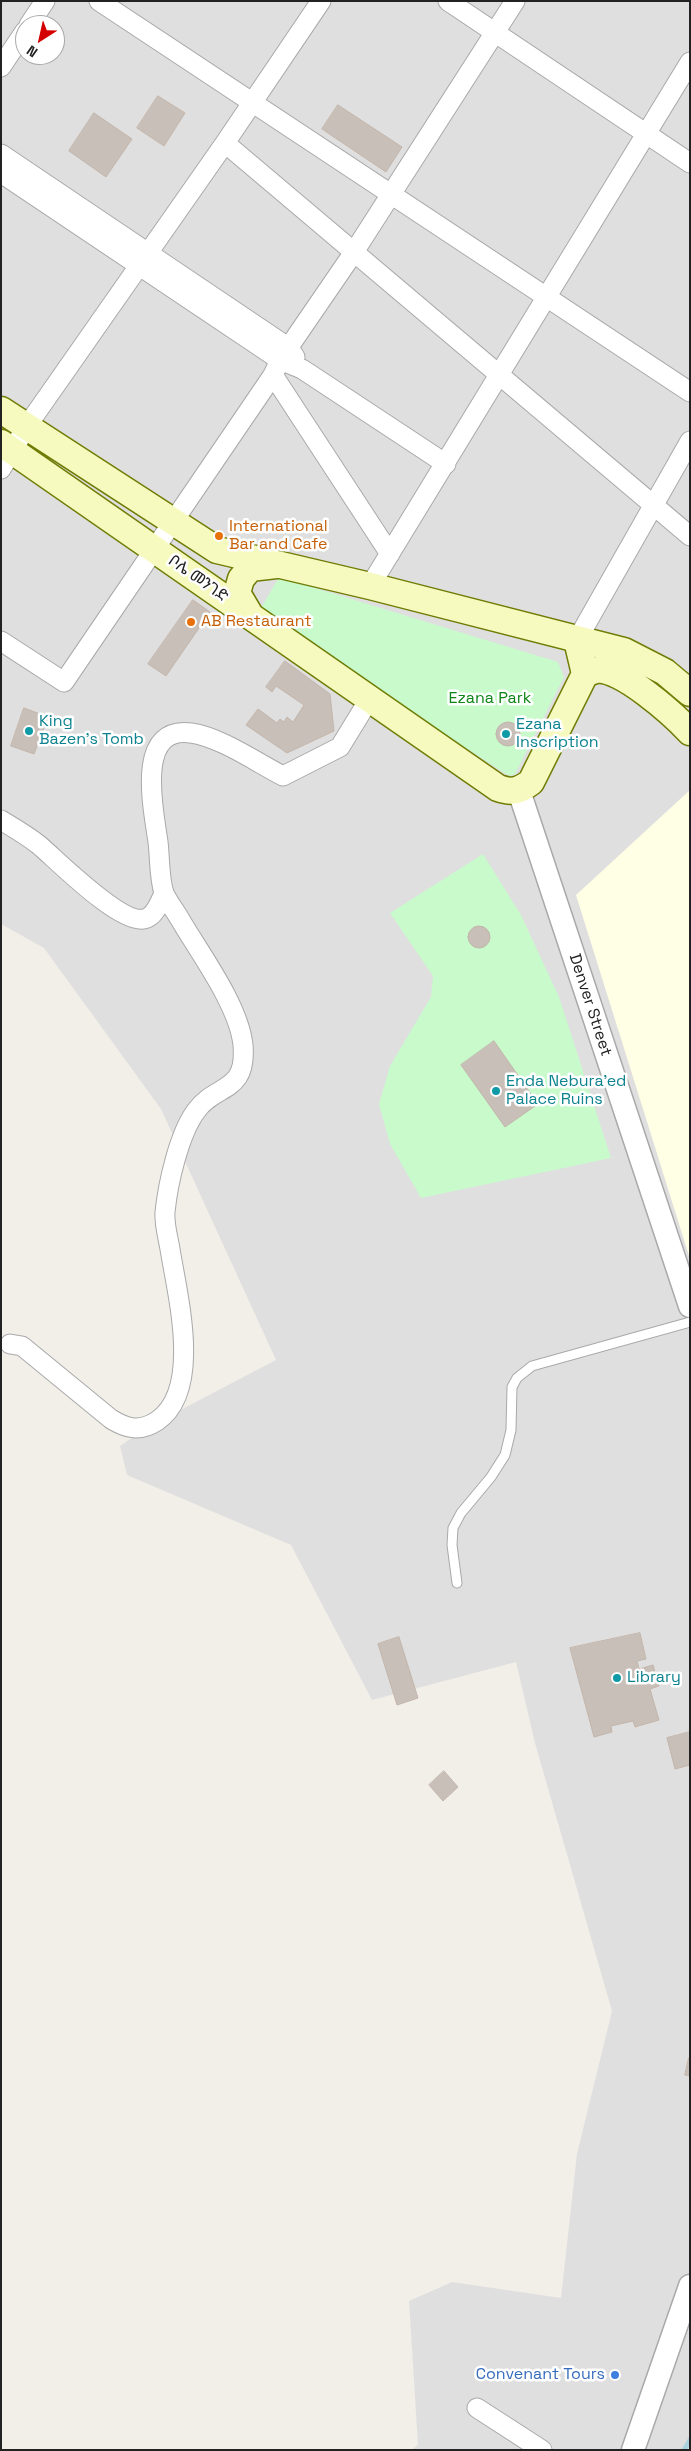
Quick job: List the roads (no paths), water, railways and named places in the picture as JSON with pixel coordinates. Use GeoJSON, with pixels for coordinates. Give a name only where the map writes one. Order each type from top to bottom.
{"type":"FeatureCollection","features":[{"type":"Feature","properties":{"kind":"main road","name":"ቦሌ መንገድ"},"geometry":{"type":"LineString","coordinates":[[1,410],[217,550],[370,586],[577,640],[600,644],[631,654],[665,672],[690,693]]}},
{"type":"Feature","properties":{"kind":"main road","name":"ቦሌ መንገድ"},"geometry":{"type":"LineString","coordinates":[[5,455],[155,549],[498,788],[508,792],[520,791]]}},
{"type":"Feature","properties":{"kind":"main road"},"geometry":{"type":"LineString","coordinates":[[250,615],[237,593],[241,579],[250,568],[279,565]]}},
{"type":"Feature","properties":{"kind":"main road"},"geometry":{"type":"LineString","coordinates":[[520,791],[531,782],[585,674],[577,640]]}},
{"type":"Feature","properties":{"kind":"main road"},"geometry":{"type":"LineString","coordinates":[[585,674],[597,670],[610,673],[636,686],[687,723]]}},
{"type":"Feature","properties":{"kind":"street"},"geometry":{"type":"LineString","coordinates":[[36,15],[45,1]]}},
{"type":"Feature","properties":{"kind":"street"},"geometry":{"type":"LineString","coordinates":[[99,1],[690,392]]}},
{"type":"Feature","properties":{"kind":"street"},"geometry":{"type":"LineString","coordinates":[[5,455],[225,143],[321,1]]}},
{"type":"Feature","properties":{"kind":"street"},"geometry":{"type":"LineString","coordinates":[[448,1],[690,163]]}},
{"type":"Feature","properties":{"kind":"street"},"geometry":{"type":"LineString","coordinates":[[1,641],[64,682],[174,522],[354,252],[514,1]]}},
{"type":"Feature","properties":{"kind":"street"},"geometry":{"type":"LineString","coordinates":[[1,67],[15,46]]}},
{"type":"Feature","properties":{"kind":"street"},"geometry":{"type":"LineString","coordinates":[[370,586],[690,62]]}},
{"type":"Feature","properties":{"kind":"street"},"geometry":{"type":"LineString","coordinates":[[225,143],[690,536]]}},
{"type":"Feature","properties":{"kind":"street"},"geometry":{"type":"LineString","coordinates":[[1,154],[281,361],[302,369],[446,464]]}},
{"type":"Feature","properties":{"kind":"street"},"geometry":{"type":"LineString","coordinates":[[1,173],[144,259]]}},
{"type":"Feature","properties":{"kind":"street"},"geometry":{"type":"LineString","coordinates":[[281,361],[390,554]]}},
{"type":"Feature","properties":{"kind":"street"},"geometry":{"type":"LineString","coordinates":[[577,640],[690,441]]}},
{"type":"Feature","properties":{"kind":"street"},"geometry":{"type":"LineString","coordinates":[[10,1344],[22,1346],[111,1419],[125,1428],[148,1427],[164,1416],[176,1396],[184,1363],[181,1314],[164,1216],[169,1186],[187,1127],[195,1112],[206,1100],[220,1093],[238,1077],[243,1064],[242,1042],[230,1004],[164,893],[150,776],[154,756],[163,741],[175,734],[189,733],[208,737],[283,776],[340,747],[370,698]]}},
{"type":"Feature","properties":{"kind":"street","name":"Denver Street"},"geometry":{"type":"LineString","coordinates":[[520,791],[690,1306]]}},
{"type":"Feature","properties":{"kind":"street"},"geometry":{"type":"LineString","coordinates":[[1,820],[38,844],[106,903],[133,919],[149,918],[154,913],[164,893]]}},
{"type":"Feature","properties":{"kind":"street"},"geometry":{"type":"LineString","coordinates":[[633,2450],[690,2286]]}},
{"type":"Feature","properties":{"kind":"street"},"geometry":{"type":"LineString","coordinates":[[477,2408],[542,2450]]}},
{"type":"Feature","properties":{"kind":"lane"},"geometry":{"type":"LineString","coordinates":[[457,1583],[452,1545],[454,1528],[461,1513],[491,1477],[505,1455],[512,1430],[511,1395],[516,1378],[532,1366],[690,1322]]}},
{"type":"Feature","properties":{"kind":"waterway"},"geometry":{"type":"LineString","coordinates":[[684,2450],[690,2440]]}},
{"type":"Feature","properties":{"kind":"place","name":"International Bar and Cafe"},"geometry":{"type":"Point","coordinates":[219,536]}},
{"type":"Feature","properties":{"kind":"place","name":"AB Restaurant"},"geometry":{"type":"Point","coordinates":[191,622]}},
{"type":"Feature","properties":{"kind":"place","name":"King Bazen's Tomb"},"geometry":{"type":"Point","coordinates":[29,731]}},
{"type":"Feature","properties":{"kind":"place","name":"Ezana Inscription"},"geometry":{"type":"Point","coordinates":[506,734]}},
{"type":"Feature","properties":{"kind":"place","name":"Enda Nebura'ed Palace Ruins"},"geometry":{"type":"Point","coordinates":[496,1091]}},
{"type":"Feature","properties":{"kind":"place","name":"Library"},"geometry":{"type":"Point","coordinates":[617,1678]}},
{"type":"Feature","properties":{"kind":"place","name":"Convenant Tours"},"geometry":{"type":"Point","coordinates":[615,2375]}},
{"type":"Feature","properties":{"kind":"park label","name":"Ezana Park"},"geometry":{"type":"Point","coordinates":[490,699]}}]}
